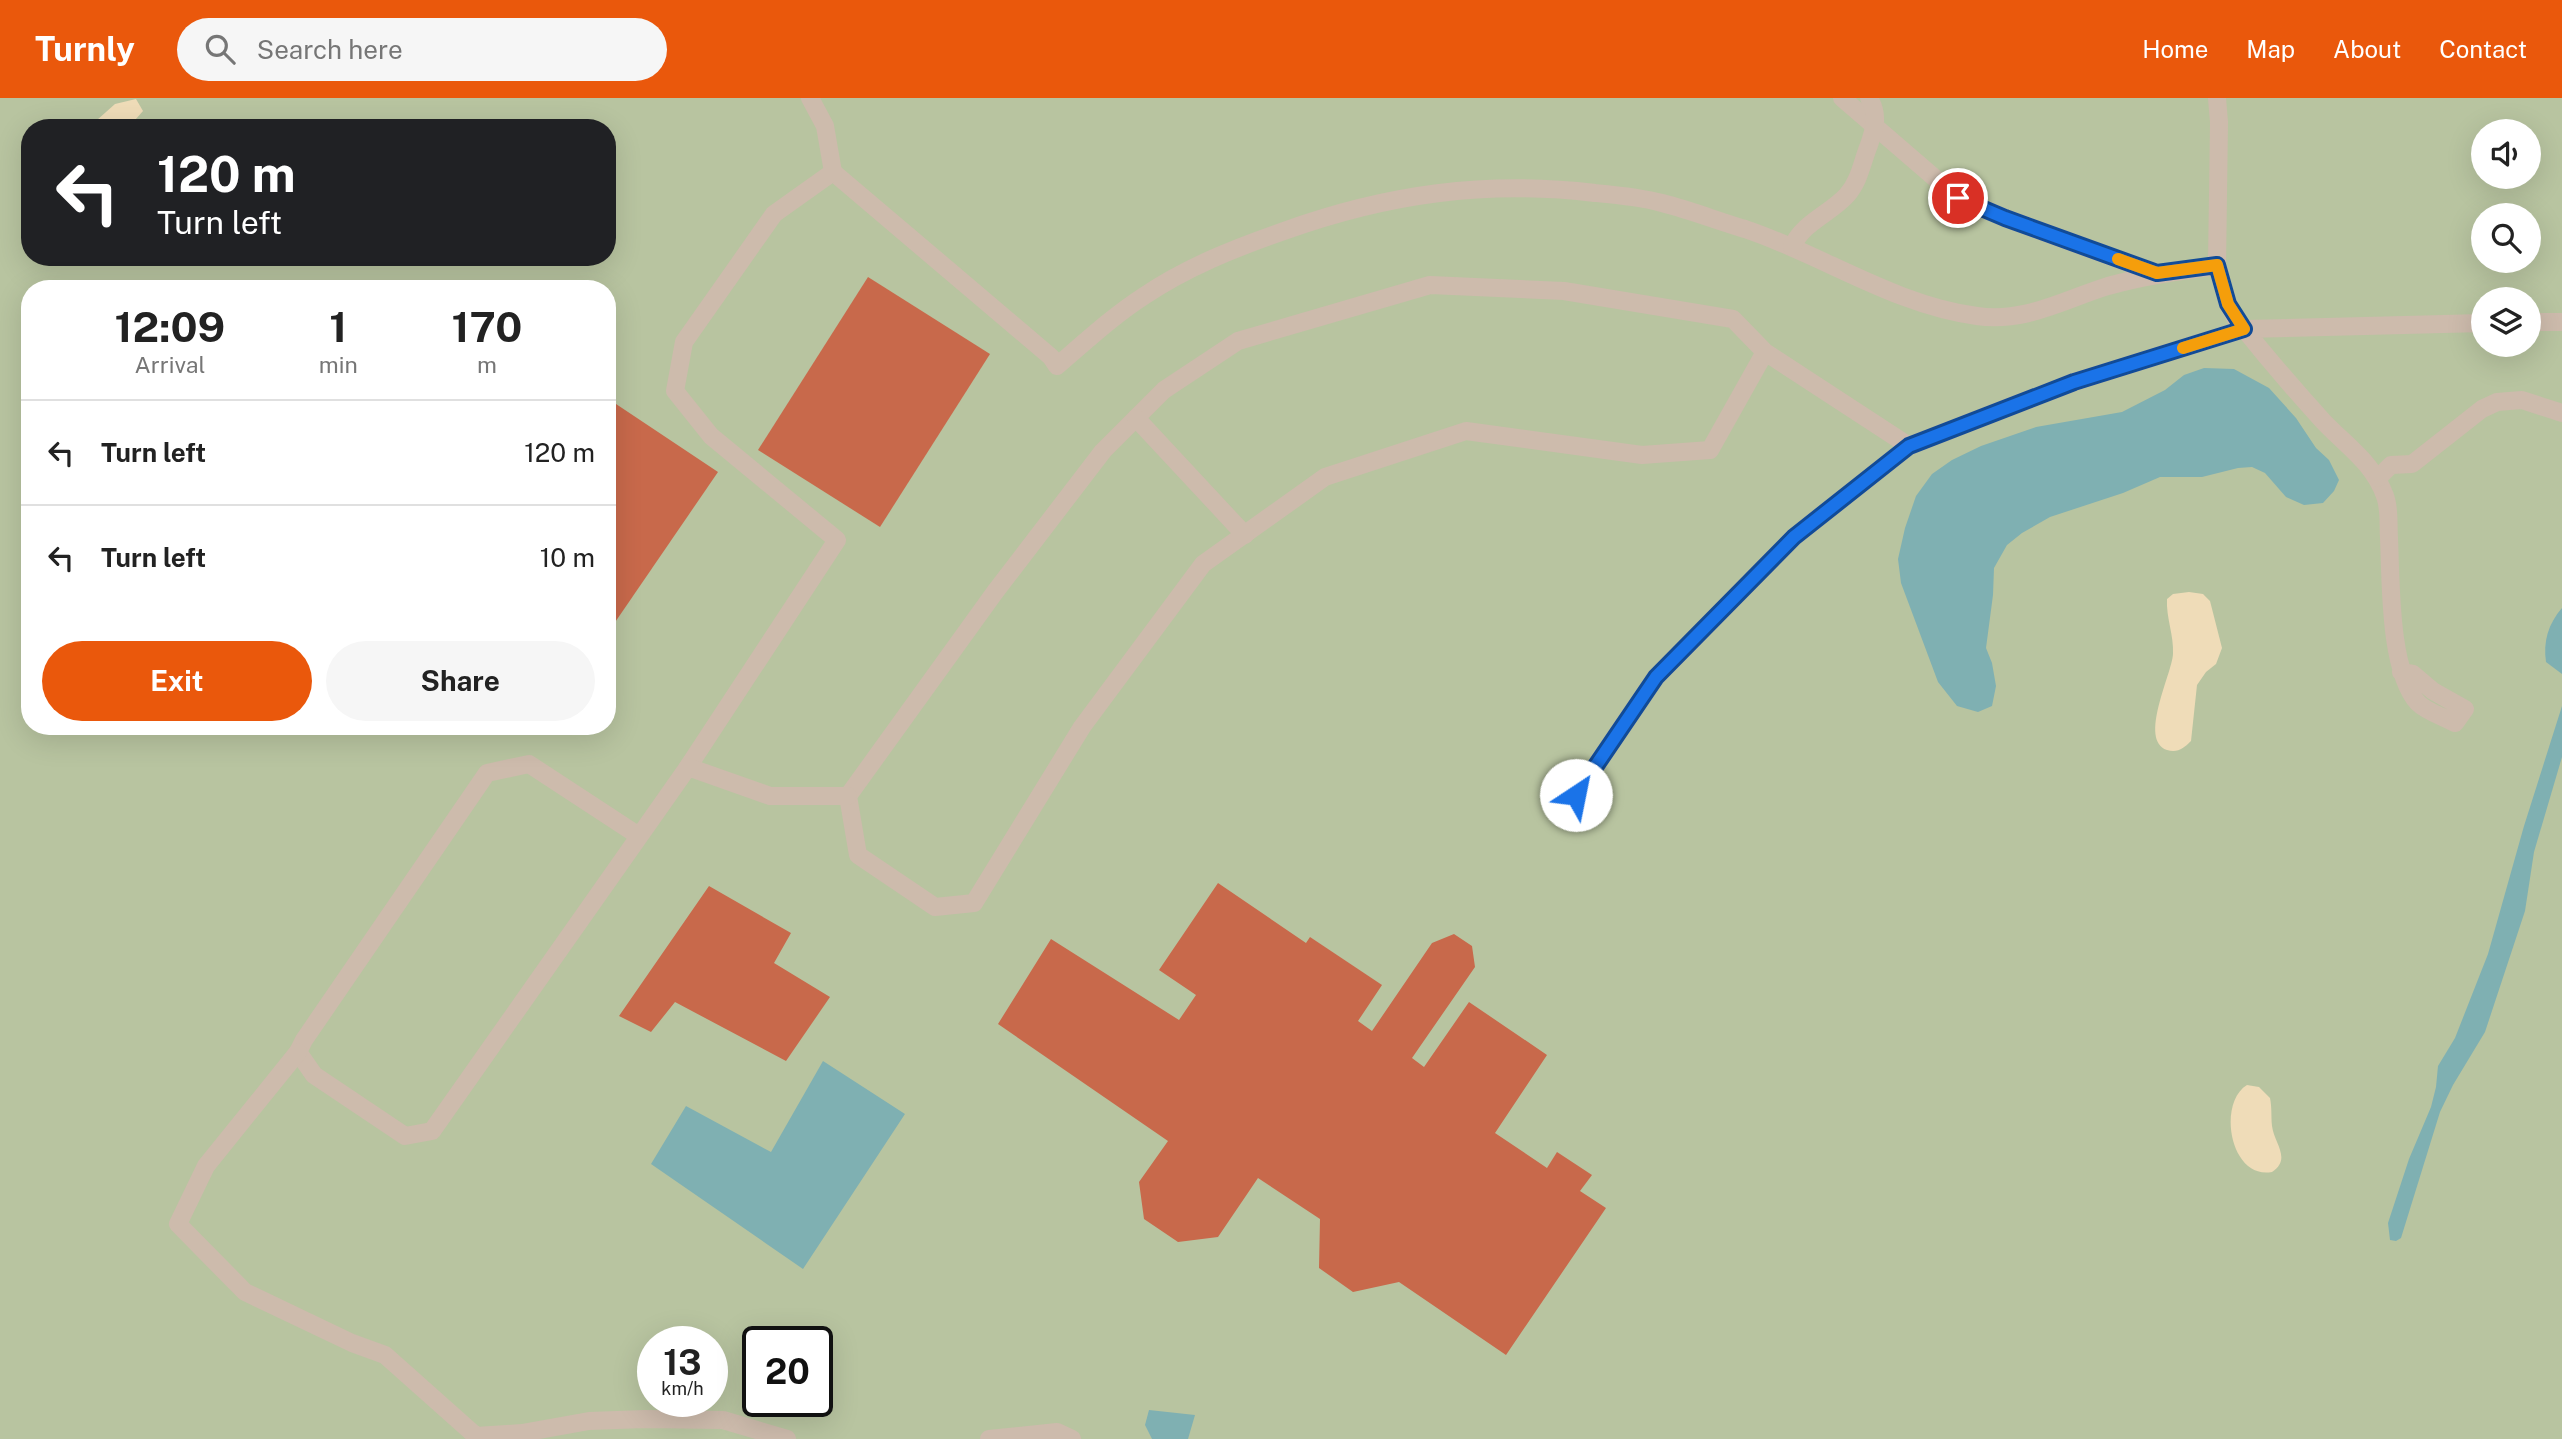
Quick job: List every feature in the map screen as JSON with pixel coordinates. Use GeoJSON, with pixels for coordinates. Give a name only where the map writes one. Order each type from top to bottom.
{"type":"FeatureCollection","features":[{"type":"Feature","properties":{"kind":"lane"},"geometry":{"type":"LineString","coordinates":[[810,98],[825,126],[833,172],[1051,357],[1057,366],[1143,297],[1199,264],[1326,216],[1422,194],[1479,188],[1525,187],[1626,196],[1661,203],[1792,247],[1891,291],[1945,310],[1978,317],[2014,318],[2157,273],[2217,265]]}},
{"type":"Feature","properties":{"kind":"lane"},"geometry":{"type":"LineString","coordinates":[[1842,98],[1958,198],[2005,218],[2157,273]]}},
{"type":"Feature","properties":{"kind":"lane"},"geometry":{"type":"LineString","coordinates":[[1792,247],[1796,237],[1807,226],[1848,194],[1860,174],[1875,126],[1876,109],[1869,98]]}},
{"type":"Feature","properties":{"kind":"lane"},"geometry":{"type":"LineString","coordinates":[[2217,98],[2217,265],[2228,304],[2244,329],[2304,400],[2335,435],[2362,457],[2378,478],[2387,500],[2392,593],[2401,672]]}},
{"type":"Feature","properties":{"kind":"lane"},"geometry":{"type":"LineString","coordinates":[[298,1052],[314,1076],[405,1136],[432,1130],[688,767],[837,540],[711,436],[675,391],[684,342],[774,214],[833,172]]}},
{"type":"Feature","properties":{"kind":"lane"},"geometry":{"type":"LineString","coordinates":[[1765,352],[1710,450],[1642,455],[1466,431],[1325,477],[1203,564],[1082,727],[974,903],[935,907],[859,855],[848,796],[1003,582],[1103,451],[1164,390],[1238,341],[1430,285],[1564,290],[1733,319],[1765,352],[1909,446]]}},
{"type":"Feature","properties":{"kind":"lane"},"geometry":{"type":"LineString","coordinates":[[2541,322],[2562,322]]}},
{"type":"Feature","properties":{"kind":"lane"},"geometry":{"type":"LineString","coordinates":[[1576,795],[1656,677],[1794,537],[1909,446],[2074,382],[2244,329],[2471,323]]}},
{"type":"Feature","properties":{"kind":"lane"},"geometry":{"type":"LineString","coordinates":[[2378,478],[2391,465],[2413,464],[2482,409],[2497,402],[2522,400],[2562,413]]}},
{"type":"Feature","properties":{"kind":"lane"},"geometry":{"type":"LineString","coordinates":[[1136,418],[1245,535]]}},
{"type":"Feature","properties":{"kind":"lane"},"geometry":{"type":"LineString","coordinates":[[639,836],[529,764],[487,773],[298,1052],[206,1166],[178,1224],[245,1292],[352,1343],[385,1355],[476,1436],[522,1433],[589,1422],[645,1419],[723,1420],[787,1439]]}},
{"type":"Feature","properties":{"kind":"lane"},"geometry":{"type":"LineString","coordinates":[[688,767],[770,796],[848,796]]}},
{"type":"Feature","properties":{"kind":"lane"},"geometry":{"type":"LineString","coordinates":[[989,1439],[1056,1432],[1072,1439]]}},
{"type":"Feature","properties":{"kind":"green space"},"geometry":{"type":"Polygon","coordinates":[[[0,98],[2562,98],[2562,1439],[0,1439],[0,98]]]}},
{"type":"Feature","properties":{"kind":"sand"},"geometry":{"type":"Polygon","coordinates":[[[136,99],[143,111],[136,119],[98,119],[115,104],[136,99]]]}},
{"type":"Feature","properties":{"kind":"sand"},"geometry":{"type":"Polygon","coordinates":[[[2173,594],[2203,594],[2210,601],[2222,648],[2216,664],[2197,685],[2191,741],[2180,749],[2171,751],[2159,744],[2156,734],[2159,706],[2173,654],[2167,599],[2173,594]]]}},
{"type":"Feature","properties":{"kind":"sand"},"geometry":{"type":"Polygon","coordinates":[[[2247,1085],[2259,1087],[2270,1098],[2273,1132],[2281,1156],[2281,1162],[2272,1172],[2258,1171],[2246,1164],[2232,1138],[2232,1107],[2238,1094],[2247,1085]]]}},
{"type":"Feature","properties":{"kind":"water"},"geometry":{"type":"Polygon","coordinates":[[[2204,368],[2234,369],[2269,388],[2296,418],[2316,448],[2329,460],[2339,480],[2334,491],[2323,503],[2304,505],[2286,497],[2265,473],[2252,467],[2238,468],[2202,477],[2160,477],[2123,493],[2050,517],[2007,545],[1994,568],[1986,648],[1996,686],[1992,706],[1978,712],[1957,706],[1938,682],[1901,583],[1898,559],[1916,496],[1932,474],[1952,460],[1981,446],[2036,427],[2122,412],[2165,390],[2184,375],[2204,368]]]}},
{"type":"Feature","properties":{"kind":"water"},"geometry":{"type":"Polygon","coordinates":[[[2562,608],[2562,674],[2546,662],[2545,655],[2550,627],[2562,608]]]}},
{"type":"Feature","properties":{"kind":"water"},"geometry":{"type":"Polygon","coordinates":[[[2562,706],[2562,757],[2534,852],[2525,911],[2485,1032],[2440,1112],[2401,1238],[2390,1240],[2388,1223],[2409,1159],[2431,1107],[2438,1066],[2455,1038],[2488,954],[2524,826],[2562,706]]]}},
{"type":"Feature","properties":{"kind":"water"},"geometry":{"type":"Polygon","coordinates":[[[823,1061],[905,1114],[803,1269],[651,1164],[686,1106],[771,1152],[823,1061]]]}},
{"type":"Feature","properties":{"kind":"water"},"geometry":{"type":"Polygon","coordinates":[[[1149,1410],[1195,1415],[1188,1439],[1152,1439],[1145,1425],[1149,1410]]]}},
{"type":"Feature","properties":{"kind":"building"},"geometry":{"type":"Polygon","coordinates":[[[868,277],[990,354],[880,527],[758,450],[868,277]]]}},
{"type":"Feature","properties":{"kind":"building"},"geometry":{"type":"Polygon","coordinates":[[[616,404],[718,472],[616,621],[616,404]]]}},
{"type":"Feature","properties":{"kind":"building"},"geometry":{"type":"Polygon","coordinates":[[[1218,883],[1306,943],[1310,937],[1382,985],[1358,1021],[1372,1031],[1432,943],[1454,934],[1472,946],[1475,967],[1412,1058],[1424,1067],[1469,1002],[1547,1055],[1495,1133],[1547,1168],[1557,1152],[1592,1175],[1580,1191],[1606,1208],[1506,1355],[1399,1282],[1353,1292],[1319,1268],[1320,1219],[1258,1178],[1218,1237],[1178,1242],[1144,1219],[1139,1182],[1168,1141],[998,1024],[1051,939],[1179,1020],[1196,995],[1159,970],[1218,883]]]}},
{"type":"Feature","properties":{"kind":"building"},"geometry":{"type":"Polygon","coordinates":[[[709,886],[791,933],[774,963],[830,997],[786,1061],[675,1002],[651,1032],[619,1016],[709,886]]]}},
{"type":"Feature","properties":{"kind":"slow traffic"},"geometry":{"type":"LineString","coordinates":[[2118,259],[2157,273],[2217,265],[2228,304],[2244,329],[2183,348]]}},
{"type":"Feature","properties":{"kind":"route"},"geometry":{"type":"LineString","coordinates":[[1576,795],[1656,677],[1794,537],[1909,446],[2074,382],[2244,329],[2228,304],[2217,265],[2157,273],[2005,218],[1958,198]]}}]}
